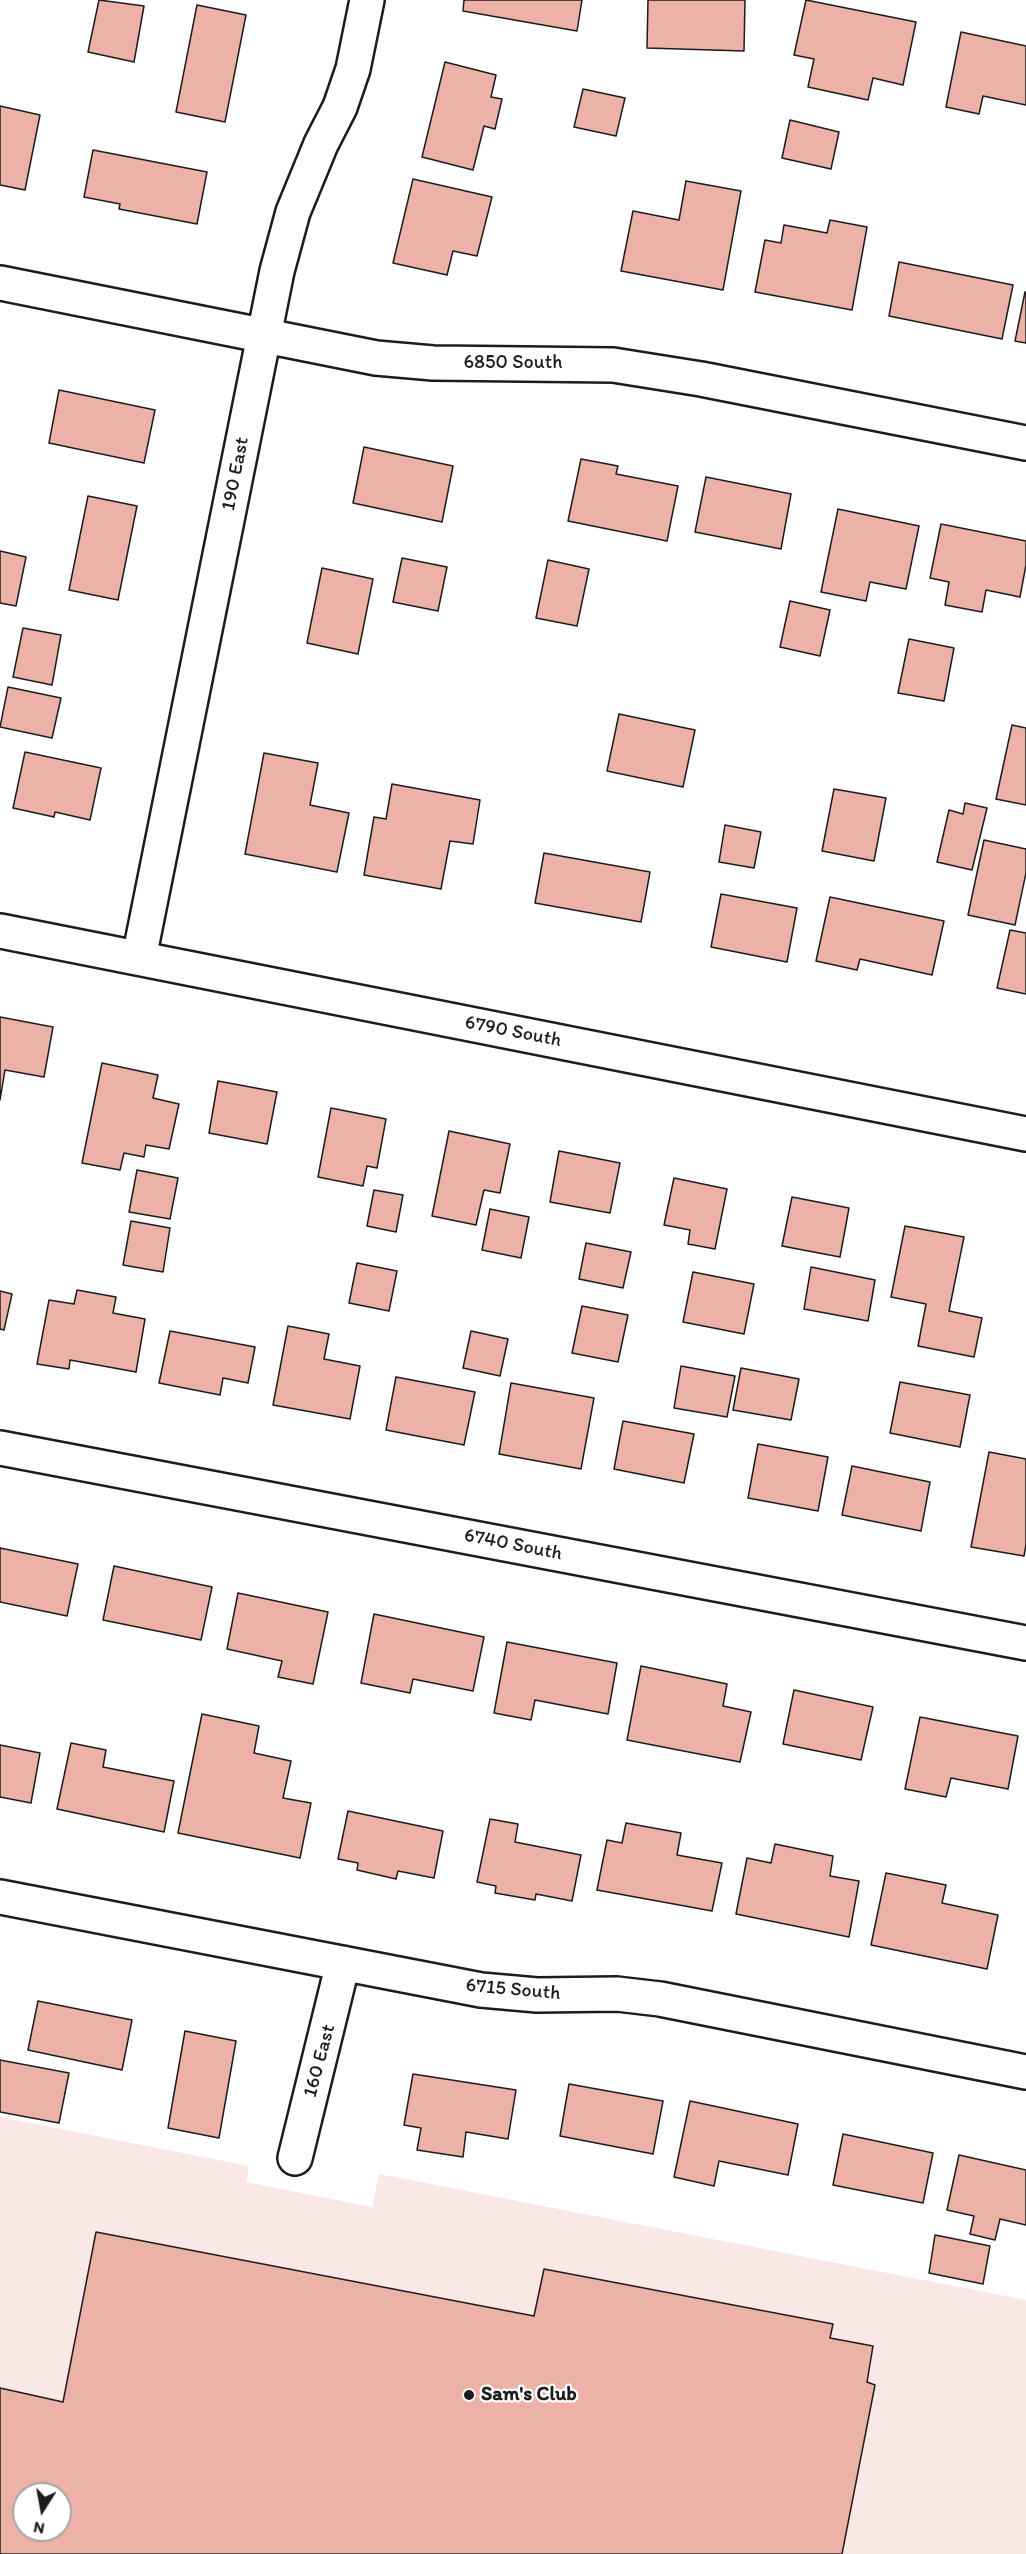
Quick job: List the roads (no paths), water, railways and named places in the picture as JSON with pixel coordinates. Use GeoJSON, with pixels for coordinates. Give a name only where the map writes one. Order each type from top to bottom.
{"type":"FeatureCollection","features":[{"type":"Feature","properties":{"kind":"street","name":"190 East"},"geometry":{"type":"LineString","coordinates":[[139,958],[277,271],[293,212],[321,144],[340,107],[353,69],[367,0]]}},
{"type":"Feature","properties":{"kind":"street","name":"6850 South"},"geometry":{"type":"LineString","coordinates":[[0,283],[376,358],[433,363],[613,365],[701,379],[1026,443]]}},
{"type":"Feature","properties":{"kind":"street","name":"6790 South"},"geometry":{"type":"LineString","coordinates":[[0,931],[1026,1134]]}},
{"type":"Feature","properties":{"kind":"street","name":"6740 South"},"geometry":{"type":"LineString","coordinates":[[0,1448],[1026,1643]]}},
{"type":"Feature","properties":{"kind":"street","name":"6715 South"},"geometry":{"type":"LineString","coordinates":[[0,1898],[480,1990],[537,1995],[617,1994],[660,1999],[1026,2072]]}},
{"type":"Feature","properties":{"kind":"street","name":"160 East"},"geometry":{"type":"LineString","coordinates":[[295,2158],[344,1963]]}},
{"type":"Feature","properties":{"kind":"place","name":"Sam's Club"},"geometry":{"type":"Point","coordinates":[469,2395]}}]}
